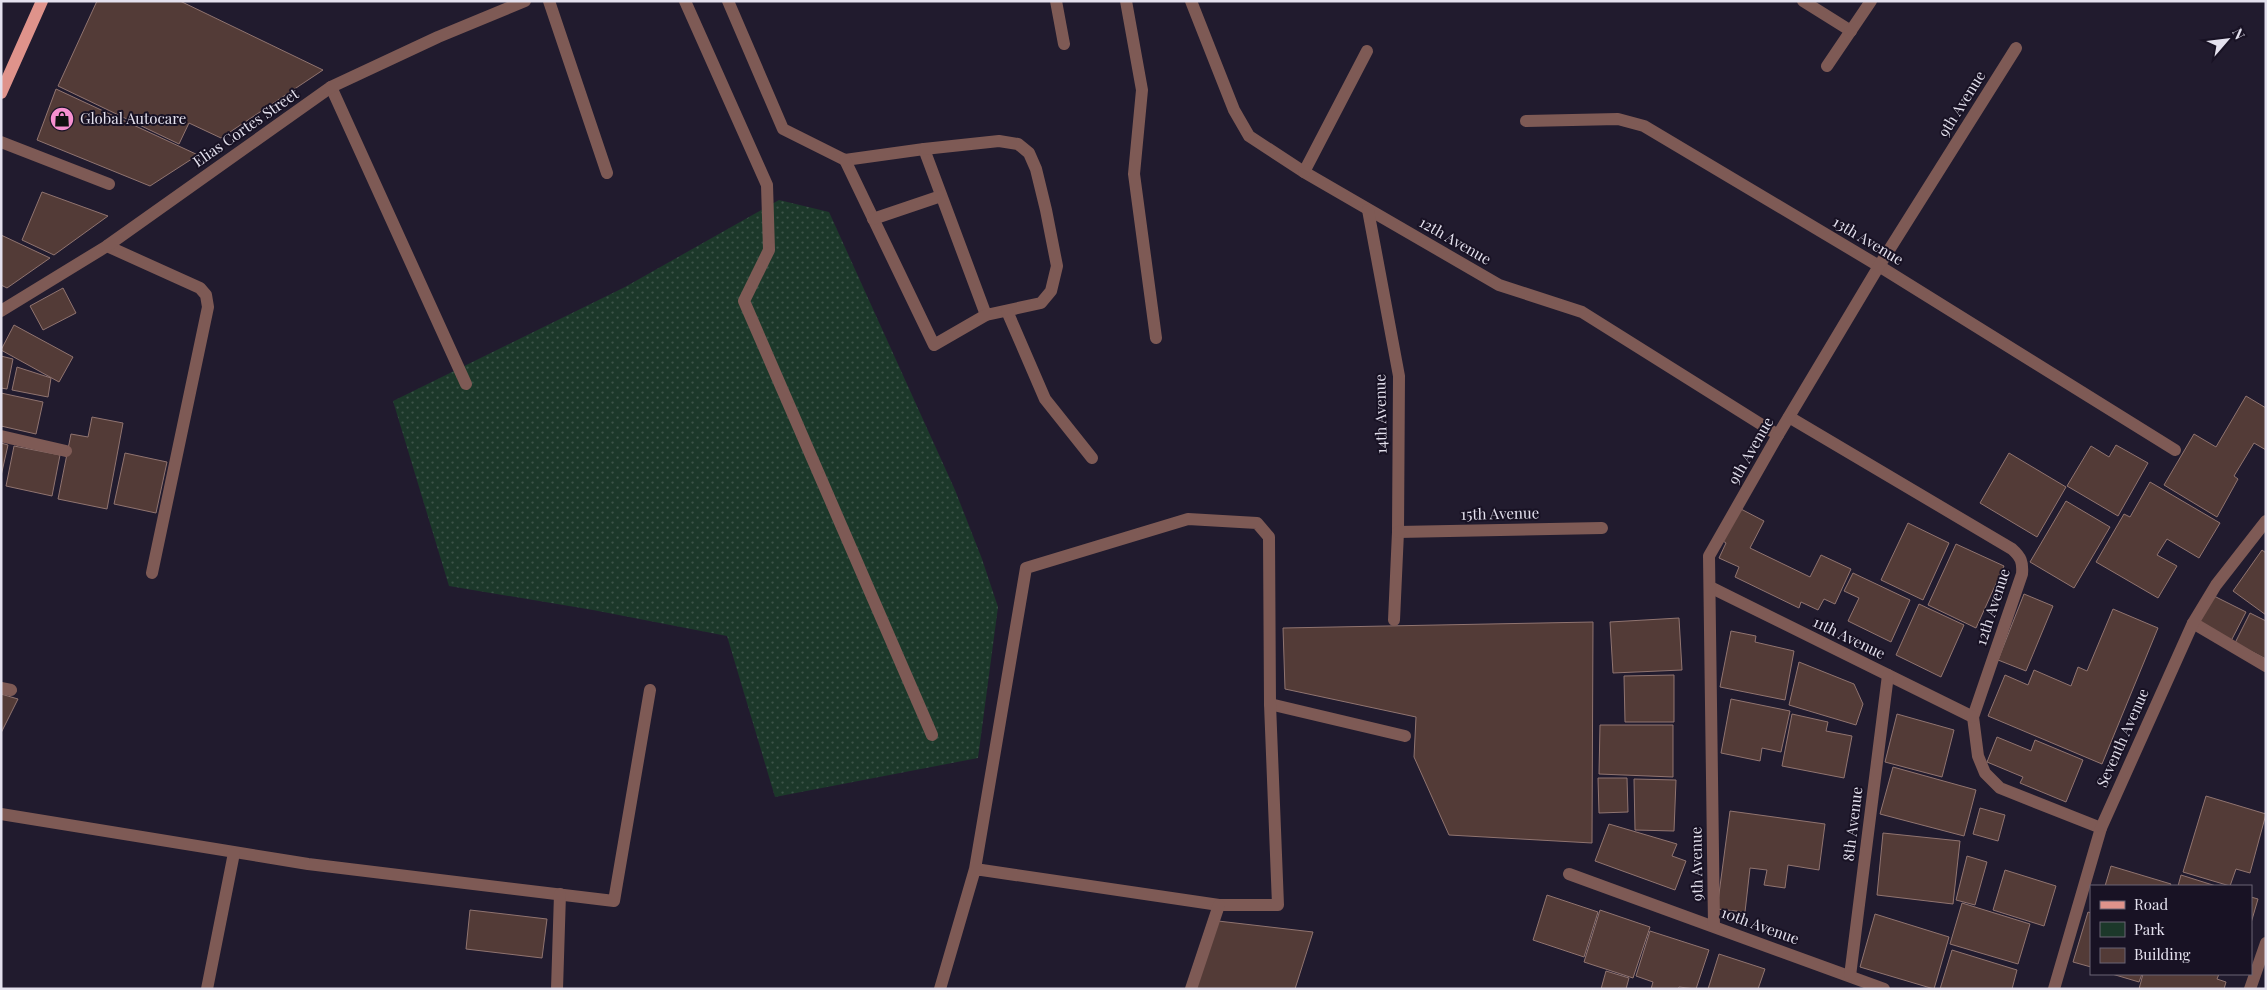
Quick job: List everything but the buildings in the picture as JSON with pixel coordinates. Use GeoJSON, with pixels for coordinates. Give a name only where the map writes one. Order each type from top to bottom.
{"type":"FeatureCollection","features":[{"type":"Feature","properties":{"kind":"main road"},"geometry":{"type":"LineString","coordinates":[[1,93],[42,1]]}},
{"type":"Feature","properties":{"kind":"street","name":"Elias Cortes Street"},"geometry":{"type":"LineString","coordinates":[[1,311],[107,246],[331,88],[402,53],[525,1]]}},
{"type":"Feature","properties":{"kind":"street"},"geometry":{"type":"LineString","coordinates":[[549,1],[607,173]]}},
{"type":"Feature","properties":{"kind":"street"},"geometry":{"type":"LineString","coordinates":[[685,1],[767,185],[769,250],[744,301],[932,735]]}},
{"type":"Feature","properties":{"kind":"street"},"geometry":{"type":"LineString","coordinates":[[728,1],[783,129],[845,160],[999,141],[1018,144],[1029,153],[1036,169],[1057,266],[1051,291],[1040,303],[986,315],[934,345],[845,160]]}},
{"type":"Feature","properties":{"kind":"street"},"geometry":{"type":"LineString","coordinates":[[1056,1],[1064,44]]}},
{"type":"Feature","properties":{"kind":"street"},"geometry":{"type":"LineString","coordinates":[[1126,1],[1142,90],[1134,174],[1156,338]]}},
{"type":"Feature","properties":{"kind":"street","name":"12th Avenue"},"geometry":{"type":"LineString","coordinates":[[1191,1],[1234,110],[1245,132],[1304,172],[1499,285],[1582,312],[1778,435]]}},
{"type":"Feature","properties":{"kind":"street"},"geometry":{"type":"LineString","coordinates":[[1803,1],[1851,30]]}},
{"type":"Feature","properties":{"kind":"street"},"geometry":{"type":"LineString","coordinates":[[1827,66],[1871,1]]}},
{"type":"Feature","properties":{"kind":"street","name":"9th Avenue"},"geometry":{"type":"LineString","coordinates":[[1714,926],[1709,556],[1778,435],[1879,266],[2016,48]]}},
{"type":"Feature","properties":{"kind":"street"},"geometry":{"type":"LineString","coordinates":[[1304,172],[1367,51]]}},
{"type":"Feature","properties":{"kind":"street"},"geometry":{"type":"LineString","coordinates":[[331,88],[466,384]]}},
{"type":"Feature","properties":{"kind":"street","name":"13th Avenue"},"geometry":{"type":"LineString","coordinates":[[1526,121],[1618,119],[1644,126],[1879,266],[2175,450]]}},
{"type":"Feature","properties":{"kind":"street"},"geometry":{"type":"LineString","coordinates":[[1,142],[109,184]]}},
{"type":"Feature","properties":{"kind":"street"},"geometry":{"type":"LineString","coordinates":[[924,149],[986,315]]}},
{"type":"Feature","properties":{"kind":"street"},"geometry":{"type":"LineString","coordinates":[[873,219],[941,196]]}},
{"type":"Feature","properties":{"kind":"street","name":"14th Avenue"},"geometry":{"type":"LineString","coordinates":[[1368,210],[1399,376],[1398,532],[1394,620]]}},
{"type":"Feature","properties":{"kind":"street"},"geometry":{"type":"LineString","coordinates":[[107,246],[200,288],[206,295],[208,307],[152,573]]}},
{"type":"Feature","properties":{"kind":"street"},"geometry":{"type":"LineString","coordinates":[[1007,311],[1045,399],[1092,458]]}},
{"type":"Feature","properties":{"kind":"street","name":"12th Avenue"},"geometry":{"type":"LineString","coordinates":[[1789,417],[2012,549],[2020,556],[2023,564],[2022,574],[1973,717],[1978,756],[1985,773],[2000,788],[2101,828]]}},
{"type":"Feature","properties":{"kind":"street"},"geometry":{"type":"LineString","coordinates":[[1,436],[66,451]]}},
{"type":"Feature","properties":{"kind":"street"},"geometry":{"type":"LineString","coordinates":[[940,989],[975,868],[1026,568],[1188,519],[1257,523],[1269,537],[1270,704],[1278,905],[1218,905],[975,868]]}},
{"type":"Feature","properties":{"kind":"street","name":"Seventh Avenue"},"geometry":{"type":"LineString","coordinates":[[2054,989],[2101,828],[2193,623],[2216,585],[2266,521]]}},
{"type":"Feature","properties":{"kind":"street","name":"15th Avenue"},"geometry":{"type":"LineString","coordinates":[[1398,532],[1602,528]]}},
{"type":"Feature","properties":{"kind":"street","name":"11th Avenue"},"geometry":{"type":"LineString","coordinates":[[1710,588],[1973,717]]}},
{"type":"Feature","properties":{"kind":"street"},"geometry":{"type":"LineString","coordinates":[[2193,623],[2266,666]]}},
{"type":"Feature","properties":{"kind":"street","name":"8th Avenue"},"geometry":{"type":"LineString","coordinates":[[1850,976],[1888,675]]}},
{"type":"Feature","properties":{"kind":"street"},"geometry":{"type":"LineString","coordinates":[[1,814],[308,864],[614,901],[650,690]]}},
{"type":"Feature","properties":{"kind":"street"},"geometry":{"type":"LineString","coordinates":[[1270,704],[1405,736]]}},
{"type":"Feature","properties":{"kind":"street"},"geometry":{"type":"LineString","coordinates":[[207,989],[234,853]]}},
{"type":"Feature","properties":{"kind":"street","name":"10th Avenue"},"geometry":{"type":"LineString","coordinates":[[1569,874],[1884,989]]}},
{"type":"Feature","properties":{"kind":"street"},"geometry":{"type":"LineString","coordinates":[[557,989],[560,894]]}},
{"type":"Feature","properties":{"kind":"street"},"geometry":{"type":"LineString","coordinates":[[1191,989],[1218,905]]}},
{"type":"Feature","properties":{"kind":"street"},"geometry":{"type":"LineString","coordinates":[[2250,989],[2266,942]]}},
{"type":"Feature","properties":{"kind":"green space"},"geometry":{"type":"Polygon","coordinates":[[[779,200],[829,212],[955,490],[982,559],[998,607],[978,758],[775,797],[727,636],[593,610],[449,586],[393,401],[625,287],[779,200]]]}},
{"type":"Feature","properties":{"kind":"place","name":"Global Autocare"},"geometry":{"type":"Point","coordinates":[62,119]}}]}
